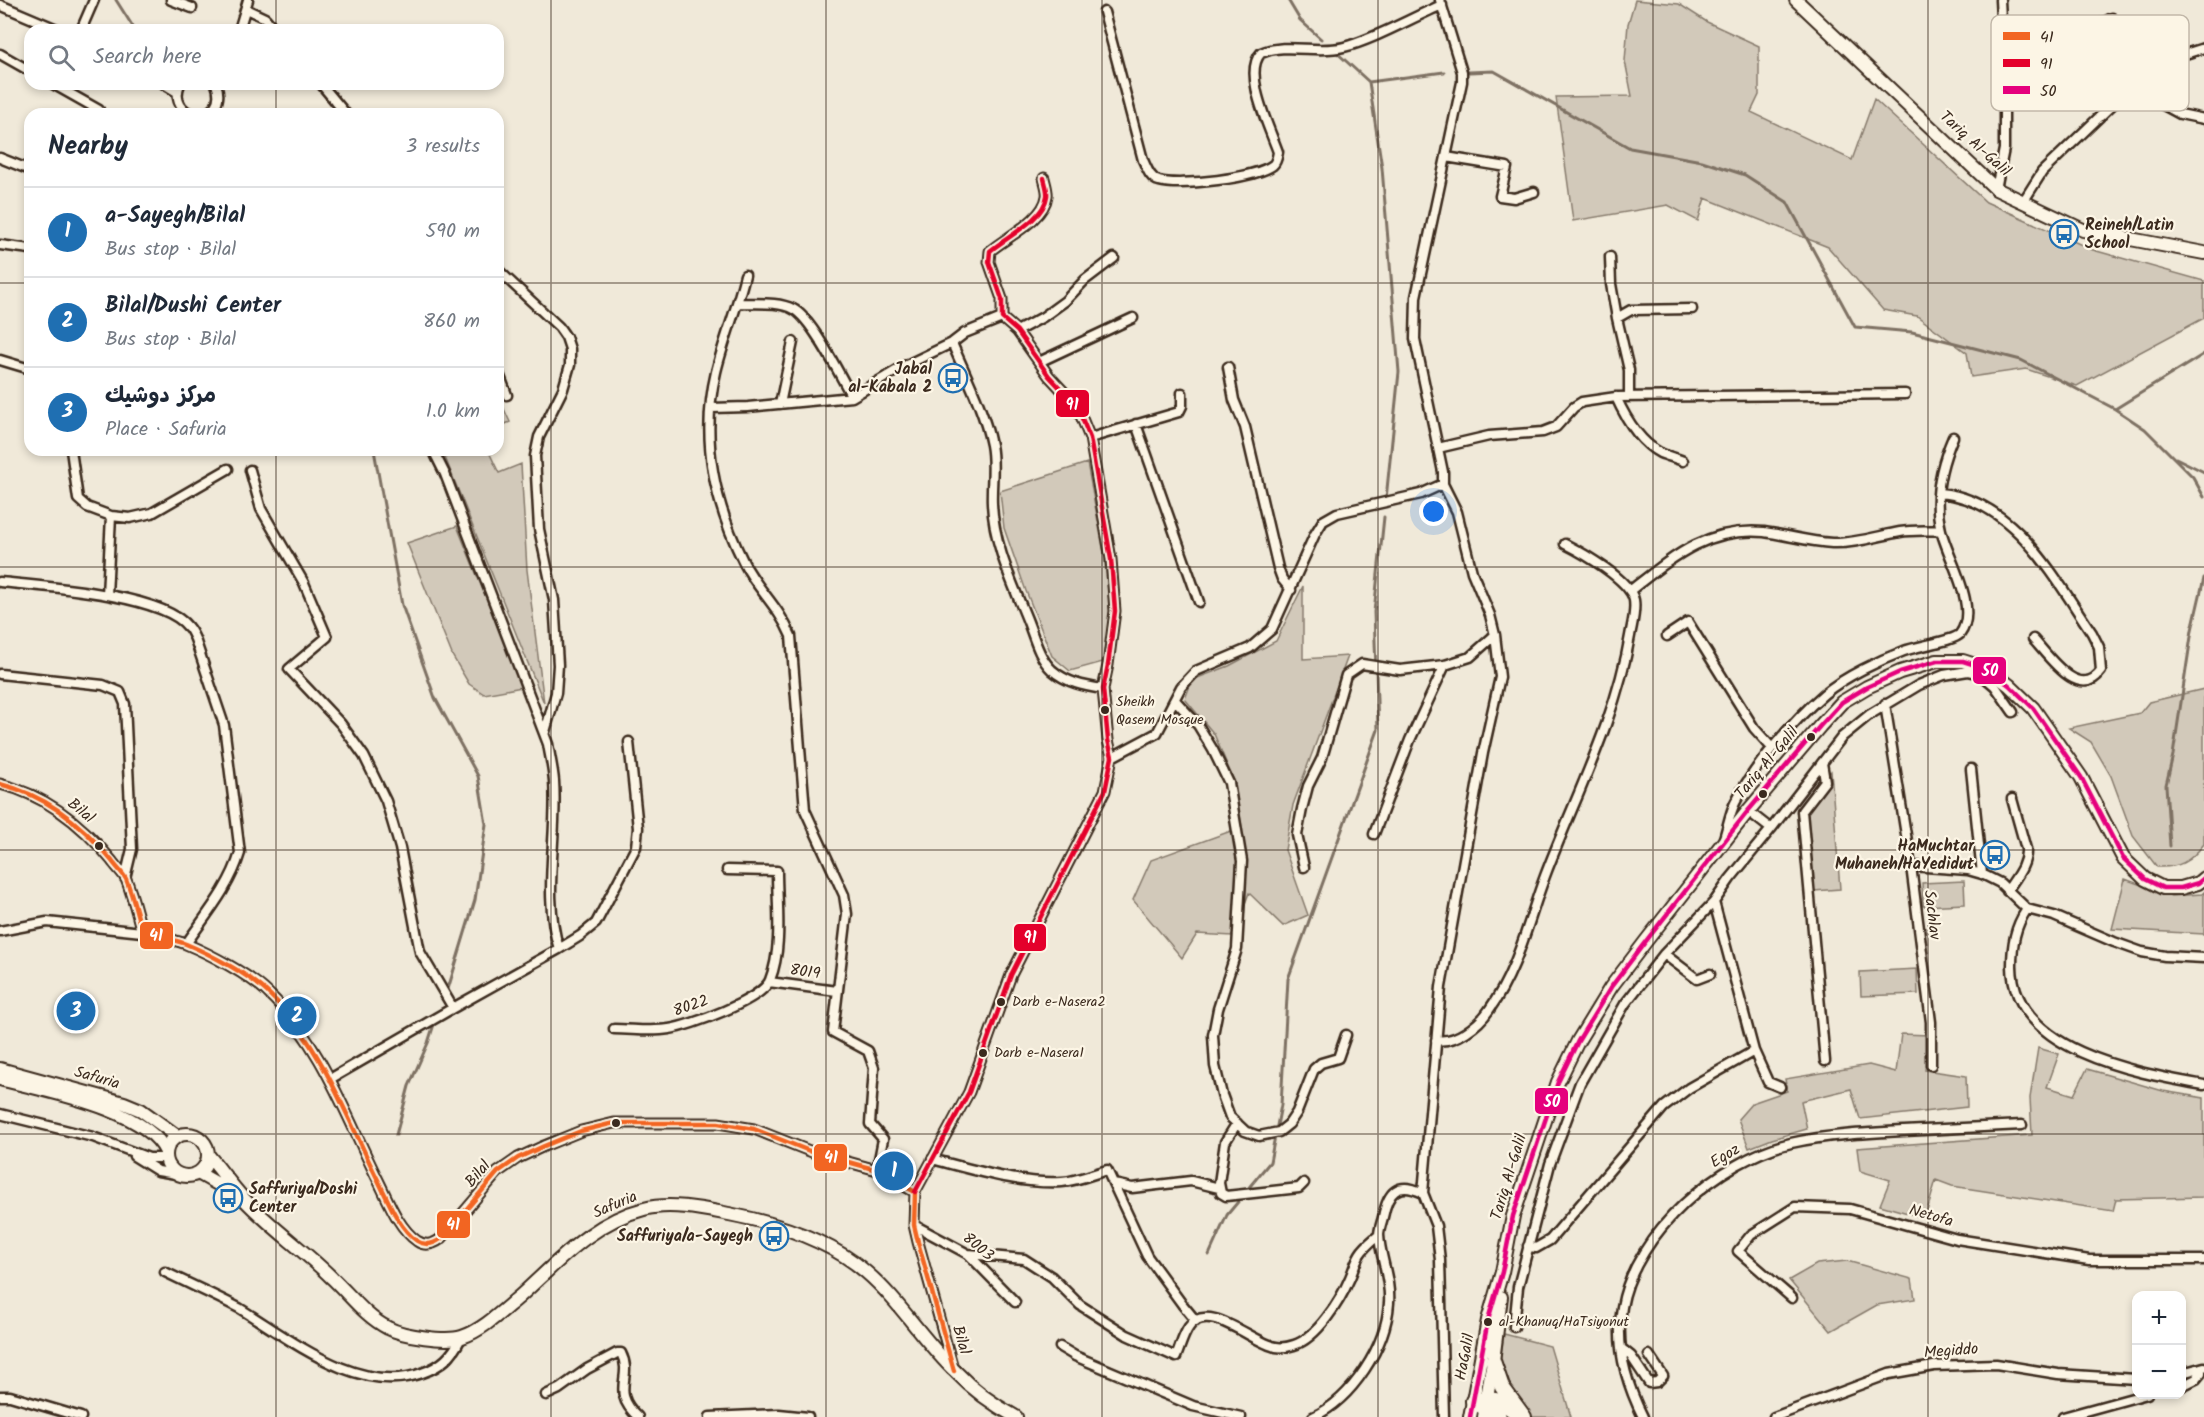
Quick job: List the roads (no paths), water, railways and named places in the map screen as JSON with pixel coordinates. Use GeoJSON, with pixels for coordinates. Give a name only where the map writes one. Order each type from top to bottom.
{"type":"FeatureCollection","features":[{"type":"Feature","properties":{"kind":"highway"},"geometry":{"type":"LineString","coordinates":[[1494,1361],[1502,1387],[1524,1417]]}},
{"type":"Feature","properties":{"kind":"highway"},"geometry":{"type":"LineString","coordinates":[[1473,1401],[1499,1417]]}},
{"type":"Feature","properties":{"kind":"highway"},"geometry":{"type":"LineString","coordinates":[[1486,1408],[1508,1406],[1519,1417]]}},
{"type":"Feature","properties":{"kind":"main road","name":"Tariq Al-Galil"},"geometry":{"type":"LineString","coordinates":[[1796,0],[1996,189],[2083,230],[2204,253]]}},
{"type":"Feature","properties":{"kind":"main road","name":"Tariq Al-Galil"},"geometry":{"type":"LineString","coordinates":[[1502,1272],[1513,1216],[1558,1082],[1578,1041],[1611,987],[1748,811],[1820,726],[1842,702],[1867,687],[1900,672],[1937,661],[1963,661],[1988,669],[2033,708],[2081,777],[2124,858],[2145,879],[2163,888],[2181,888],[2198,883],[2204,878]]}},
{"type":"Feature","properties":{"kind":"main road","name":"Safuria"},"geometry":{"type":"LineString","coordinates":[[0,1069],[124,1103],[141,1110],[177,1136]]}},
{"type":"Feature","properties":{"kind":"main road","name":"Safuria"},"geometry":{"type":"LineString","coordinates":[[0,1080],[97,1105],[117,1113],[157,1136],[166,1155]]}},
{"type":"Feature","properties":{"kind":"main road"},"geometry":{"type":"LineString","coordinates":[[191,1134],[198,1137],[207,1148],[207,1162],[198,1173],[183,1176],[177,1174],[168,1164],[166,1155],[172,1140],[177,1136],[191,1134]]}},
{"type":"Feature","properties":{"kind":"main road"},"geometry":{"type":"LineString","coordinates":[[208,1155],[243,1198],[332,1278],[361,1308],[388,1328],[411,1336],[461,1338]]}},
{"type":"Feature","properties":{"kind":"main road"},"geometry":{"type":"LineString","coordinates":[[198,1173],[243,1198]]}},
{"type":"Feature","properties":{"kind":"main road","name":"Safuria"},"geometry":{"type":"LineString","coordinates":[[461,1338],[486,1324],[583,1238],[611,1221],[645,1209],[664,1207],[729,1214],[783,1229],[835,1250],[865,1271],[895,1300],[954,1371],[980,1394],[1016,1417]]}},
{"type":"Feature","properties":{"kind":"main road","name":"HaGalil"},"geometry":{"type":"LineString","coordinates":[[1486,1408],[1494,1361],[1502,1272]]}},
{"type":"Feature","properties":{"kind":"main road","name":"HaGalil"},"geometry":{"type":"LineString","coordinates":[[1470,1417],[1488,1320],[1502,1272]]}},
{"type":"Feature","properties":{"kind":"street"},"geometry":{"type":"LineString","coordinates":[[84,24],[94,0]]}},
{"type":"Feature","properties":{"kind":"street"},"geometry":{"type":"LineString","coordinates":[[171,0],[192,8]]}},
{"type":"Feature","properties":{"kind":"street"},"geometry":{"type":"LineString","coordinates":[[2000,0],[2001,15]]}},
{"type":"Feature","properties":{"kind":"street"},"geometry":{"type":"LineString","coordinates":[[1104,12],[1143,160],[1149,173],[1157,181],[1215,181],[1240,176],[1272,165],[1277,160],[1278,152],[1255,84],[1254,63],[1261,53],[1279,49],[1326,51],[1345,47],[1441,2],[1461,72],[1460,94],[1416,297],[1415,339],[1443,472],[1443,483],[1456,512],[1472,572],[1490,615],[1500,677],[1499,690],[1483,753],[1441,987],[1423,1193],[1436,1226],[1440,1260],[1444,1417]]}},
{"type":"Feature","properties":{"kind":"street"},"geometry":{"type":"LineString","coordinates":[[0,5],[45,24]]}},
{"type":"Feature","properties":{"kind":"street"},"geometry":{"type":"LineString","coordinates":[[241,24],[247,5],[270,24]]}},
{"type":"Feature","properties":{"kind":"street"},"geometry":{"type":"LineString","coordinates":[[2189,53],[2204,48]]}},
{"type":"Feature","properties":{"kind":"street"},"geometry":{"type":"LineString","coordinates":[[0,54],[24,68]]}},
{"type":"Feature","properties":{"kind":"street"},"geometry":{"type":"LineString","coordinates":[[64,90],[95,108]]}},
{"type":"Feature","properties":{"kind":"street"},"geometry":{"type":"LineString","coordinates":[[179,90],[178,100],[182,108]]}},
{"type":"Feature","properties":{"kind":"street"},"geometry":{"type":"LineString","coordinates":[[212,108],[218,100],[218,90]]}},
{"type":"Feature","properties":{"kind":"street"},"geometry":{"type":"LineString","coordinates":[[326,90],[341,108]]}},
{"type":"Feature","properties":{"kind":"street"},"geometry":{"type":"LineString","coordinates":[[1996,189],[2004,149],[2004,111]]}},
{"type":"Feature","properties":{"kind":"street"},"geometry":{"type":"LineString","coordinates":[[2023,202],[2042,172],[2106,111]]}},
{"type":"Feature","properties":{"kind":"street"},"geometry":{"type":"LineString","coordinates":[[2174,111],[2204,119]]}},
{"type":"Feature","properties":{"kind":"street"},"geometry":{"type":"LineString","coordinates":[[1446,157],[1507,167],[1500,196],[1514,198],[1534,192]]}},
{"type":"Feature","properties":{"kind":"street"},"geometry":{"type":"LineString","coordinates":[[0,158],[24,168]]}},
{"type":"Feature","properties":{"kind":"street"},"geometry":{"type":"LineString","coordinates":[[915,1192],[969,1092],[1011,975],[1105,791],[1113,757],[1108,740],[1102,688],[1108,665],[1115,611],[1112,559],[1090,438],[1081,416],[1017,331],[1002,318],[1002,299],[989,256],[996,246],[1031,221],[1041,210],[1047,196],[1044,178]]}},
{"type":"Feature","properties":{"kind":"street"},"geometry":{"type":"LineString","coordinates":[[0,245],[24,248]]}},
{"type":"Feature","properties":{"kind":"street"},"geometry":{"type":"LineString","coordinates":[[1610,256],[1611,284],[1627,360],[1629,397]]}},
{"type":"Feature","properties":{"kind":"street"},"geometry":{"type":"LineString","coordinates":[[1017,331],[1065,302],[1085,280],[1114,258]]}},
{"type":"Feature","properties":{"kind":"street"},"geometry":{"type":"LineString","coordinates":[[745,275],[716,372],[708,439],[713,477],[724,520],[745,566],[784,619],[791,636],[805,810],[844,895],[847,914],[833,1032],[868,1051],[874,1068],[870,1124],[883,1139],[877,1170]]}},
{"type":"Feature","properties":{"kind":"street"},"geometry":{"type":"LineString","coordinates":[[504,276],[559,327],[570,349],[570,365],[563,389],[539,437],[535,456],[539,529],[554,600],[558,665],[556,693],[544,732]]}},
{"type":"Feature","properties":{"kind":"street"},"geometry":{"type":"LineString","coordinates":[[738,303],[786,306],[795,309],[809,324],[852,397]]}},
{"type":"Feature","properties":{"kind":"street"},"geometry":{"type":"LineString","coordinates":[[1617,318],[1631,310],[1692,309]]}},
{"type":"Feature","properties":{"kind":"street"},"geometry":{"type":"LineString","coordinates":[[711,408],[852,397],[913,361],[952,343],[965,333],[1002,318]]}},
{"type":"Feature","properties":{"kind":"street"},"geometry":{"type":"LineString","coordinates":[[1039,362],[1133,318]]}},
{"type":"Feature","properties":{"kind":"street"},"geometry":{"type":"LineString","coordinates":[[780,404],[794,342]]}},
{"type":"Feature","properties":{"kind":"street"},"geometry":{"type":"LineString","coordinates":[[952,343],[987,426],[992,447],[992,504],[999,546],[1040,652],[1050,668],[1061,677],[1078,685],[1102,688]]}},
{"type":"Feature","properties":{"kind":"street"},"geometry":{"type":"LineString","coordinates":[[0,360],[24,367]]}},
{"type":"Feature","properties":{"kind":"street"},"geometry":{"type":"LineString","coordinates":[[1227,368],[1234,400],[1245,427],[1278,568],[1282,579],[1291,590]]}},
{"type":"Feature","properties":{"kind":"street"},"geometry":{"type":"LineString","coordinates":[[504,387],[507,395]]}},
{"type":"Feature","properties":{"kind":"street"},"geometry":{"type":"LineString","coordinates":[[1090,438],[1179,412],[1182,406],[1182,393]]}},
{"type":"Feature","properties":{"kind":"street"},"geometry":{"type":"LineString","coordinates":[[1438,448],[1489,436],[1543,432],[1556,427],[1574,407],[1582,402],[1616,397],[1905,394]]}},
{"type":"Feature","properties":{"kind":"street"},"geometry":{"type":"LineString","coordinates":[[1616,397],[1626,417],[1647,442],[1659,452],[1683,461]]}},
{"type":"Feature","properties":{"kind":"street"},"geometry":{"type":"LineString","coordinates":[[1136,424],[1199,602]]}},
{"type":"Feature","properties":{"kind":"street"},"geometry":{"type":"LineString","coordinates":[[1723,843],[1734,804],[1772,748],[1824,694],[1840,682],[1903,651],[1955,639],[1964,628],[1966,606],[1956,569],[1941,530],[1939,493],[1944,457],[1953,437]]}},
{"type":"Feature","properties":{"kind":"street"},"geometry":{"type":"LineString","coordinates":[[72,456],[78,499],[87,507],[111,516],[130,518],[152,513],[228,469]]}},
{"type":"Feature","properties":{"kind":"street"},"geometry":{"type":"LineString","coordinates":[[437,456],[548,744],[554,782],[551,908],[553,931],[559,949]]}},
{"type":"Feature","properties":{"kind":"street"},"geometry":{"type":"LineString","coordinates":[[250,470],[261,509],[304,583],[327,637],[289,669],[341,724],[364,756],[382,792],[400,848],[420,952],[453,1008]]}},
{"type":"Feature","properties":{"kind":"street"},"geometry":{"type":"LineString","coordinates":[[1113,757],[1157,733],[1181,687],[1196,671],[1250,648],[1272,629],[1315,534],[1328,517],[1351,509],[1421,494],[1443,483]]}},
{"type":"Feature","properties":{"kind":"street"},"geometry":{"type":"LineString","coordinates":[[1939,493],[1950,494],[1984,506],[2014,527],[2033,549],[2092,633],[2099,647],[2101,671],[2095,679],[2086,682],[2075,681],[2033,639]]}},
{"type":"Feature","properties":{"kind":"street"},"geometry":{"type":"LineString","coordinates":[[107,595],[111,516]]}},
{"type":"Feature","properties":{"kind":"street"},"geometry":{"type":"LineString","coordinates":[[1630,590],[1686,550],[1708,538],[1737,531],[1765,532],[1834,543],[1903,532],[1941,530]]}},
{"type":"Feature","properties":{"kind":"street"},"geometry":{"type":"LineString","coordinates":[[1436,1040],[1442,1041],[1458,1037],[1471,1028],[1488,1013],[1501,992],[1524,940],[1545,878],[1610,711],[1626,661],[1635,611],[1630,590],[1592,558],[1565,544]]}},
{"type":"Feature","properties":{"kind":"street"},"geometry":{"type":"LineString","coordinates":[[0,582],[61,587],[147,604],[175,616],[188,626],[195,639],[224,725],[240,853],[236,868],[226,886],[186,944]]}},
{"type":"Feature","properties":{"kind":"street"},"geometry":{"type":"LineString","coordinates":[[1667,636],[1688,622],[1754,728],[1772,748]]}},
{"type":"Feature","properties":{"kind":"street"},"geometry":{"type":"LineString","coordinates":[[1304,867],[1297,834],[1302,809],[1308,786],[1322,758],[1346,675],[1362,664],[1400,670],[1445,665],[1470,657],[1495,635]]}},
{"type":"Feature","properties":{"kind":"street"},"geometry":{"type":"LineString","coordinates":[[1374,834],[1410,740],[1445,665]]}},
{"type":"Feature","properties":{"kind":"street"},"geometry":{"type":"LineString","coordinates":[[1514,1327],[1518,1287],[1550,1164],[1580,1083],[1625,1004],[1665,954],[1713,902],[1842,737],[1885,704],[1919,685],[1944,675],[1968,671],[1981,674],[1995,686],[2013,712]]}},
{"type":"Feature","properties":{"kind":"street"},"geometry":{"type":"LineString","coordinates":[[0,674],[104,685],[120,692],[126,704],[132,849],[125,878]]}},
{"type":"Feature","properties":{"kind":"street"},"geometry":{"type":"LineString","coordinates":[[1175,700],[1198,725],[1214,750],[1229,783],[1242,861],[1237,949],[1218,1009],[1213,1035],[1215,1066],[1230,1117],[1245,1131],[1259,1136],[1279,1132],[1298,1112],[1314,1069],[1321,1063],[1338,1058],[1346,1035]]}},
{"type":"Feature","properties":{"kind":"street"},"geometry":{"type":"LineString","coordinates":[[1885,704],[1911,866]]}},
{"type":"Feature","properties":{"kind":"street"},"geometry":{"type":"LineString","coordinates":[[330,1079],[559,949],[596,923],[636,847],[638,828],[629,742]]}},
{"type":"Feature","properties":{"kind":"street"},"geometry":{"type":"LineString","coordinates":[[1822,763],[1825,781],[1802,811],[1825,1061]]}},
{"type":"Feature","properties":{"kind":"street"},"geometry":{"type":"LineString","coordinates":[[1971,769],[1982,874]]}},
{"type":"Feature","properties":{"kind":"street","name":"Bilal"},"geometry":{"type":"LineString","coordinates":[[0,784],[18,788],[49,804],[80,828],[103,851],[125,878],[142,932],[186,944],[242,973],[268,992],[302,1031],[330,1079],[400,1222],[418,1242],[434,1243],[442,1238],[498,1172],[508,1164],[581,1131],[614,1123],[718,1123],[754,1129],[812,1152],[877,1170],[915,1192],[914,1225],[954,1371]]}},
{"type":"Feature","properties":{"kind":"street"},"geometry":{"type":"LineString","coordinates":[[2007,891],[2022,869],[2026,857],[2026,849],[2012,799]]}},
{"type":"Feature","properties":{"kind":"street"},"geometry":{"type":"LineString","coordinates":[[1748,811],[1771,829]]}},
{"type":"Feature","properties":{"kind":"street","name":"Sachlav"},"geometry":{"type":"LineString","coordinates":[[1931,1065],[1930,1022],[1911,866],[1968,870],[1982,874],[2000,883],[2027,909],[2054,916],[2114,942],[2165,956],[2204,958]]}},
{"type":"Feature","properties":{"kind":"street"},"geometry":{"type":"LineString","coordinates":[[727,870],[777,871],[778,931],[774,966],[769,982]]}},
{"type":"Feature","properties":{"kind":"street"},"geometry":{"type":"LineString","coordinates":[[1713,902],[1754,1051],[1768,1082],[1780,1087]]}},
{"type":"Feature","properties":{"kind":"street"},"geometry":{"type":"LineString","coordinates":[[2027,909],[2019,922],[2012,947],[2012,974],[2018,995],[2029,1016],[2044,1031],[2084,1053],[2127,1068],[2204,1085]]}},
{"type":"Feature","properties":{"kind":"street"},"geometry":{"type":"LineString","coordinates":[[0,932],[47,922],[142,932]]}},
{"type":"Feature","properties":{"kind":"street"},"geometry":{"type":"LineString","coordinates":[[1665,954],[1697,979],[1710,974]]}},
{"type":"Feature","properties":{"kind":"street","name":"8019"},"geometry":{"type":"LineString","coordinates":[[769,982],[837,991]]}},
{"type":"Feature","properties":{"kind":"street","name":"8022"},"geometry":{"type":"LineString","coordinates":[[614,1029],[668,1030],[688,1024],[740,1004],[764,989],[769,982]]}},
{"type":"Feature","properties":{"kind":"street"},"geometry":{"type":"LineString","coordinates":[[1528,1246],[1536,1248],[1550,1240],[1664,1107],[1689,1088],[1754,1051]]}},
{"type":"Feature","properties":{"kind":"street"},"geometry":{"type":"LineString","coordinates":[[0,1114],[93,1137],[148,1158],[166,1155]]}},
{"type":"Feature","properties":{"kind":"street"},"geometry":{"type":"LineString","coordinates":[[1219,1188],[1225,1142],[1237,1123]]}},
{"type":"Feature","properties":{"kind":"street","name":"Egoz"},"geometry":{"type":"LineString","coordinates":[[1643,1417],[1630,1387],[1621,1348],[1622,1307],[1631,1275],[1650,1244],[1676,1213],[1701,1189],[1730,1168],[1760,1153],[1791,1143],[1868,1133],[2022,1125]]}},
{"type":"Feature","properties":{"kind":"street"},"geometry":{"type":"LineString","coordinates":[[129,1152],[144,1164],[158,1171],[177,1174]]}},
{"type":"Feature","properties":{"kind":"street"},"geometry":{"type":"LineString","coordinates":[[932,1159],[991,1174],[1041,1182],[1063,1182],[1107,1170],[1147,1256],[1196,1321]]}},
{"type":"Feature","properties":{"kind":"street"},"geometry":{"type":"LineString","coordinates":[[1114,1184],[1132,1188],[1191,1181],[1219,1188],[1226,1196],[1299,1188],[1304,1184]]}},
{"type":"Feature","properties":{"kind":"street"},"geometry":{"type":"LineString","coordinates":[[1312,1417],[1333,1406],[1350,1389],[1371,1358],[1384,1330],[1390,1302],[1387,1270],[1379,1235],[1388,1198],[1395,1189],[1403,1187],[1423,1193]]}},
{"type":"Feature","properties":{"kind":"street","name":"Netofa"},"geometry":{"type":"LineString","coordinates":[[1792,1298],[1738,1251],[1751,1235],[1795,1207],[1850,1209],[1957,1239],[2089,1260],[2204,1260]]}},
{"type":"Feature","properties":{"kind":"street","name":"8003"},"geometry":{"type":"LineString","coordinates":[[914,1225],[968,1254],[1015,1302]]}},
{"type":"Feature","properties":{"kind":"street"},"geometry":{"type":"LineString","coordinates":[[968,1254],[1024,1259],[1052,1277],[1080,1305],[1127,1335],[1176,1357],[1189,1326],[1196,1321],[1212,1318],[1276,1347],[1298,1344],[1315,1331],[1328,1316],[1347,1285],[1359,1256],[1379,1235]]}},
{"type":"Feature","properties":{"kind":"street"},"geometry":{"type":"LineString","coordinates":[[165,1272],[237,1307],[331,1363],[366,1375],[392,1380],[413,1377],[433,1370],[454,1352],[461,1338]]}},
{"type":"Feature","properties":{"kind":"street"},"geometry":{"type":"LineString","coordinates":[[1060,1347],[1075,1356],[1193,1406],[1241,1417]]}},
{"type":"Feature","properties":{"kind":"street"},"geometry":{"type":"LineString","coordinates":[[1621,1348],[1631,1356],[1648,1383],[1657,1382],[1664,1376],[1649,1355]]}},
{"type":"Feature","properties":{"kind":"street"},"geometry":{"type":"LineString","coordinates":[[546,1395],[571,1382],[587,1369],[621,1353],[624,1364],[623,1399],[628,1408],[638,1417]]}},
{"type":"Feature","properties":{"kind":"street","name":"Megiddo"},"geometry":{"type":"LineString","coordinates":[[1774,1417],[1889,1374],[1934,1366],[1996,1364],[2058,1374],[2132,1379]]}},
{"type":"Feature","properties":{"kind":"street"},"geometry":{"type":"LineString","coordinates":[[2186,1371],[2202,1368],[2196,1379],[2186,1384]]}},
{"type":"Feature","properties":{"kind":"street"},"geometry":{"type":"LineString","coordinates":[[0,1396],[10,1396],[81,1417]]}},
{"type":"Feature","properties":{"kind":"street"},"geometry":{"type":"LineString","coordinates":[[2063,1417],[2132,1399]]}},
{"type":"Feature","properties":{"kind":"street"},"geometry":{"type":"LineString","coordinates":[[710,1417],[734,1414],[779,1414],[808,1417]]}},
{"type":"Feature","properties":{"kind":"waterway"},"geometry":{"type":"LineString","coordinates":[[116,0],[131,24]]}},
{"type":"Feature","properties":{"kind":"waterway"},"geometry":{"type":"LineString","coordinates":[[1288,0],[1300,20],[1321,39]]}},
{"type":"Feature","properties":{"kind":"waterway"},"geometry":{"type":"LineString","coordinates":[[1335,51],[1369,82],[1382,168],[1399,372],[1386,499]]}},
{"type":"Feature","properties":{"kind":"waterway"},"geometry":{"type":"LineString","coordinates":[[1469,72],[1494,71],[1630,148],[1702,161],[1745,175],[1787,202],[1855,327],[1912,332],[2021,360],[2115,409],[2145,429],[2193,477],[2204,497]]}},
{"type":"Feature","properties":{"kind":"waterway"},"geometry":{"type":"LineString","coordinates":[[1369,82],[1444,72]]}},
{"type":"Feature","properties":{"kind":"waterway"},"geometry":{"type":"LineString","coordinates":[[2115,409],[2204,354]]}},
{"type":"Feature","properties":{"kind":"waterway"},"geometry":{"type":"LineString","coordinates":[[375,456],[402,605],[435,698],[478,776],[486,824],[475,900],[448,989]]}},
{"type":"Feature","properties":{"kind":"waterway"},"geometry":{"type":"LineString","coordinates":[[2176,458],[2204,472]]}},
{"type":"Feature","properties":{"kind":"waterway"},"geometry":{"type":"LineString","coordinates":[[1246,1191],[1270,1162],[1281,1105],[1288,979],[1378,730],[1374,612],[1384,517]]}},
{"type":"Feature","properties":{"kind":"waterway"},"geometry":{"type":"LineString","coordinates":[[2170,846],[2166,785],[2173,755],[2192,630],[2204,578]]}},
{"type":"Feature","properties":{"kind":"waterway"},"geometry":{"type":"LineString","coordinates":[[396,1135],[409,1086],[435,1021]]}},
{"type":"Feature","properties":{"kind":"waterway"},"geometry":{"type":"LineString","coordinates":[[1209,1255],[1227,1215],[1242,1197]]}},
{"type":"Feature","properties":{"kind":"place","name":"Reineh/Latin School"},"geometry":{"type":"Point","coordinates":[2064,234]}},
{"type":"Feature","properties":{"kind":"place","name":"Jabal al-Kabala 2"},"geometry":{"type":"Point","coordinates":[953,378]}},
{"type":"Feature","properties":{"kind":"place","name":"Sheikh Qasem Mosque"},"geometry":{"type":"Point","coordinates":[1105,710]}},
{"type":"Feature","properties":{"kind":"place","name":"HaMuchtar Muhaneh/HaYedidut"},"geometry":{"type":"Point","coordinates":[1995,855]}},
{"type":"Feature","properties":{"kind":"place","name":"Darb e-Nasera2"},"geometry":{"type":"Point","coordinates":[1001,1002]}},
{"type":"Feature","properties":{"kind":"place","name":"مركز دوشيك"},"geometry":{"type":"Point","coordinates":[76,1011]}},
{"type":"Feature","properties":{"kind":"place","name":"Bilal/Dushi Center"},"geometry":{"type":"Point","coordinates":[297,1016]}},
{"type":"Feature","properties":{"kind":"place","name":"Darb e-Nasera1"},"geometry":{"type":"Point","coordinates":[983,1053]}},
{"type":"Feature","properties":{"kind":"place","name":"a-Sayegh/Bilal"},"geometry":{"type":"Point","coordinates":[894,1171]}},
{"type":"Feature","properties":{"kind":"place","name":"Saffuriya/Doshi Center"},"geometry":{"type":"Point","coordinates":[228,1198]}},
{"type":"Feature","properties":{"kind":"place","name":"Saffuriya/a-Sayegh"},"geometry":{"type":"Point","coordinates":[774,1236]}},
{"type":"Feature","properties":{"kind":"place","name":"al-Khanuq/HaTsiyonut"},"geometry":{"type":"Point","coordinates":[1488,1322]}}]}
